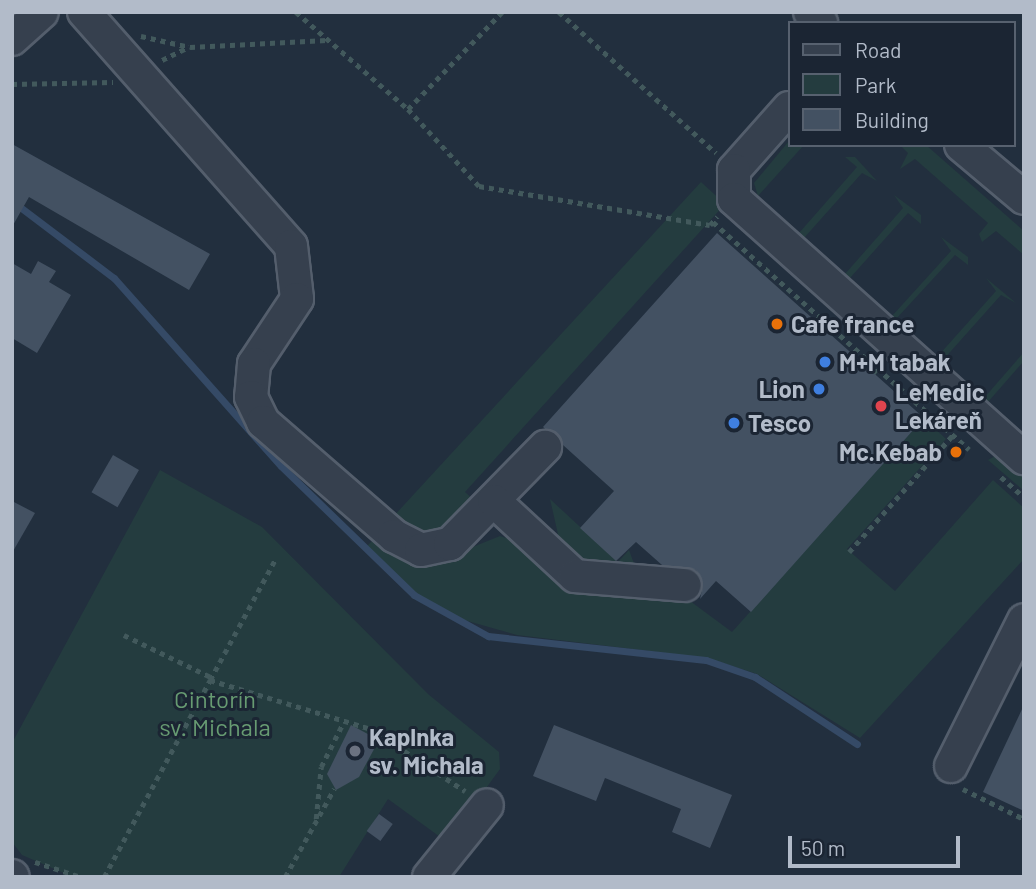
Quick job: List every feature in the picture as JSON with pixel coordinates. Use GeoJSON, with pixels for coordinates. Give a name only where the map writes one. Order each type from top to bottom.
{"type":"FeatureCollection","features":[{"type":"Feature","properties":{"kind":"street"},"geometry":{"type":"LineString","coordinates":[[12,39],[42,12]]}},
{"type":"Feature","properties":{"kind":"street"},"geometry":{"type":"LineString","coordinates":[[84,12],[291,246],[297,299],[254,364],[251,397],[263,422],[394,536],[421,550],[450,544],[545,447]]}},
{"type":"Feature","properties":{"kind":"street"},"geometry":{"type":"LineString","coordinates":[[788,109],[734,170],[734,199],[1024,458]]}},
{"type":"Feature","properties":{"kind":"street"},"geometry":{"type":"LineString","coordinates":[[963,147],[1024,198]]}},
{"type":"Feature","properties":{"kind":"street"},"geometry":{"type":"LineString","coordinates":[[494,501],[576,576],[685,585]]}},
{"type":"Feature","properties":{"kind":"street"},"geometry":{"type":"LineString","coordinates":[[950,774],[1024,620]]}},
{"type":"Feature","properties":{"kind":"street"},"geometry":{"type":"LineString","coordinates":[[429,877],[487,805]]}},
{"type":"Feature","properties":{"kind":"path"},"geometry":{"type":"LineString","coordinates":[[296,12],[408,109],[479,186],[713,222],[875,371],[969,449]]}},
{"type":"Feature","properties":{"kind":"path"},"geometry":{"type":"LineString","coordinates":[[408,109],[502,12]]}},
{"type":"Feature","properties":{"kind":"path"},"geometry":{"type":"LineString","coordinates":[[559,12],[734,170]]}},
{"type":"Feature","properties":{"kind":"path"},"geometry":{"type":"LineString","coordinates":[[136,35],[190,47],[328,40]]}},
{"type":"Feature","properties":{"kind":"path"},"geometry":{"type":"LineString","coordinates":[[849,552],[953,435]]}},
{"type":"Feature","properties":{"kind":"path"},"geometry":{"type":"LineString","coordinates":[[104,877],[276,558]]}},
{"type":"Feature","properties":{"kind":"path"},"geometry":{"type":"LineString","coordinates":[[124,635],[211,678],[343,723],[371,729],[487,805]]}},
{"type":"Feature","properties":{"kind":"path"},"geometry":{"type":"LineString","coordinates":[[316,819],[321,766],[343,723]]}},
{"type":"Feature","properties":{"kind":"path"},"geometry":{"type":"LineString","coordinates":[[950,774],[1024,819]]}},
{"type":"Feature","properties":{"kind":"path"},"geometry":{"type":"LineString","coordinates":[[285,877],[334,789]]}},
{"type":"Feature","properties":{"kind":"path"},"geometry":{"type":"LineString","coordinates":[[16,869],[80,877]]}},
{"type":"Feature","properties":{"kind":"green space"},"geometry":{"type":"Polygon","coordinates":[[[788,142],[788,147],[802,147],[758,196],[754,183],[788,142]]]}},
{"type":"Feature","properties":{"kind":"green space"},"geometry":{"type":"Polygon","coordinates":[[[902,147],[928,147],[1024,231],[1024,255],[996,231],[982,242],[979,234],[988,223],[915,159],[900,169],[908,153],[902,147]]]}},
{"type":"Feature","properties":{"kind":"green space"},"geometry":{"type":"Polygon","coordinates":[[[845,157],[855,157],[877,181],[862,173],[804,238],[799,233],[857,167],[845,157]]]}},
{"type":"Feature","properties":{"kind":"green space"},"geometry":{"type":"Polygon","coordinates":[[[701,182],[725,204],[465,492],[476,502],[444,531],[423,536],[392,518],[701,182]]]}},
{"type":"Feature","properties":{"kind":"green space"},"geometry":{"type":"Polygon","coordinates":[[[894,195],[921,215],[921,224],[908,213],[850,278],[845,274],[903,208],[894,195]]]}},
{"type":"Feature","properties":{"kind":"green space"},"geometry":{"type":"Polygon","coordinates":[[[941,237],[968,257],[968,265],[955,255],[896,319],[892,316],[951,251],[941,237]]]}},
{"type":"Feature","properties":{"kind":"green space"},"geometry":{"type":"Polygon","coordinates":[[[986,278],[1016,303],[1001,295],[943,360],[938,356],[996,291],[986,278]]]}},
{"type":"Feature","properties":{"kind":"green space"},"geometry":{"type":"Polygon","coordinates":[[[1024,352],[1024,361],[988,402],[984,398],[1024,352]]]}},
{"type":"Feature","properties":{"kind":"green space"},"geometry":{"type":"Polygon","coordinates":[[[924,418],[946,439],[847,549],[895,591],[993,480],[1024,508],[1024,559],[860,738],[757,674],[707,658],[517,635],[464,620],[415,593],[364,549],[376,537],[448,557],[500,536],[686,598],[732,632],[924,418]]]}},
{"type":"Feature","properties":{"kind":"green space"},"geometry":{"type":"Polygon","coordinates":[[[997,455],[1024,470],[1024,491],[988,460],[997,455]]]}},
{"type":"Feature","properties":{"kind":"green space","name":"Cintorín sv. Michala"},"geometry":{"type":"Polygon","coordinates":[[[160,470],[262,527],[428,694],[499,752],[500,769],[447,842],[388,799],[339,877],[73,877],[22,855],[12,842],[12,743],[160,470]]]}},
{"type":"Feature","properties":{"kind":"green space"},"geometry":{"type":"Polygon","coordinates":[[[550,499],[618,562],[629,550],[636,569],[595,573],[562,552],[550,499]]]}},
{"type":"Feature","properties":{"kind":"building"},"geometry":{"type":"Polygon","coordinates":[[[12,144],[210,254],[189,290],[29,197],[12,227],[12,144]]]}},
{"type":"Feature","properties":{"kind":"building","name":"Tesco"},"geometry":{"type":"Polygon","coordinates":[[[717,233],[924,418],[751,612],[716,581],[700,599],[703,586],[696,570],[662,565],[636,542],[616,561],[580,528],[614,491],[543,427],[717,233]]]}},
{"type":"Feature","properties":{"kind":"building"},"geometry":{"type":"Polygon","coordinates":[[[38,261],[56,271],[49,282],[71,295],[37,353],[12,338],[12,263],[31,274],[38,261]]]}},
{"type":"Feature","properties":{"kind":"building"},"geometry":{"type":"Polygon","coordinates":[[[113,455],[139,470],[117,507],[92,492],[113,455]]]}},
{"type":"Feature","properties":{"kind":"building"},"geometry":{"type":"Polygon","coordinates":[[[12,501],[35,513],[12,553],[12,501]]]}},
{"type":"Feature","properties":{"kind":"building"},"geometry":{"type":"Polygon","coordinates":[[[1024,705],[1024,811],[983,792],[1024,705]]]}},
{"type":"Feature","properties":{"kind":"building","name":"Kaplnka sv. Michala"},"geometry":{"type":"Polygon","coordinates":[[[351,725],[379,740],[359,777],[336,790],[327,774],[351,725]]]}},
{"type":"Feature","properties":{"kind":"building"},"geometry":{"type":"Polygon","coordinates":[[[554,725],[732,795],[710,848],[672,832],[681,809],[605,778],[596,801],[533,776],[554,725]]]}},
{"type":"Feature","properties":{"kind":"building"},"geometry":{"type":"Polygon","coordinates":[[[379,814],[393,824],[380,841],[367,831],[379,814]]]}},
{"type":"Feature","properties":{"kind":"waterway"},"geometry":{"type":"LineString","coordinates":[[16,204],[114,278],[281,466],[414,595],[488,636],[706,660],[755,677],[857,744]]}},
{"type":"Feature","properties":{"kind":"place","name":"Cafe france"},"geometry":{"type":"Point","coordinates":[777,324]}},
{"type":"Feature","properties":{"kind":"place","name":"M+M tabak"},"geometry":{"type":"Point","coordinates":[825,362]}},
{"type":"Feature","properties":{"kind":"place","name":"Lion"},"geometry":{"type":"Point","coordinates":[819,389]}},
{"type":"Feature","properties":{"kind":"place","name":"LeMedic Lekáreň"},"geometry":{"type":"Point","coordinates":[881,406]}},
{"type":"Feature","properties":{"kind":"place","name":"Tesco"},"geometry":{"type":"Point","coordinates":[734,423]}},
{"type":"Feature","properties":{"kind":"place","name":"Mc.Kebab"},"geometry":{"type":"Point","coordinates":[956,452]}},
{"type":"Feature","properties":{"kind":"place","name":"Kaplnka sv. Michala"},"geometry":{"type":"Point","coordinates":[355,751]}}]}
